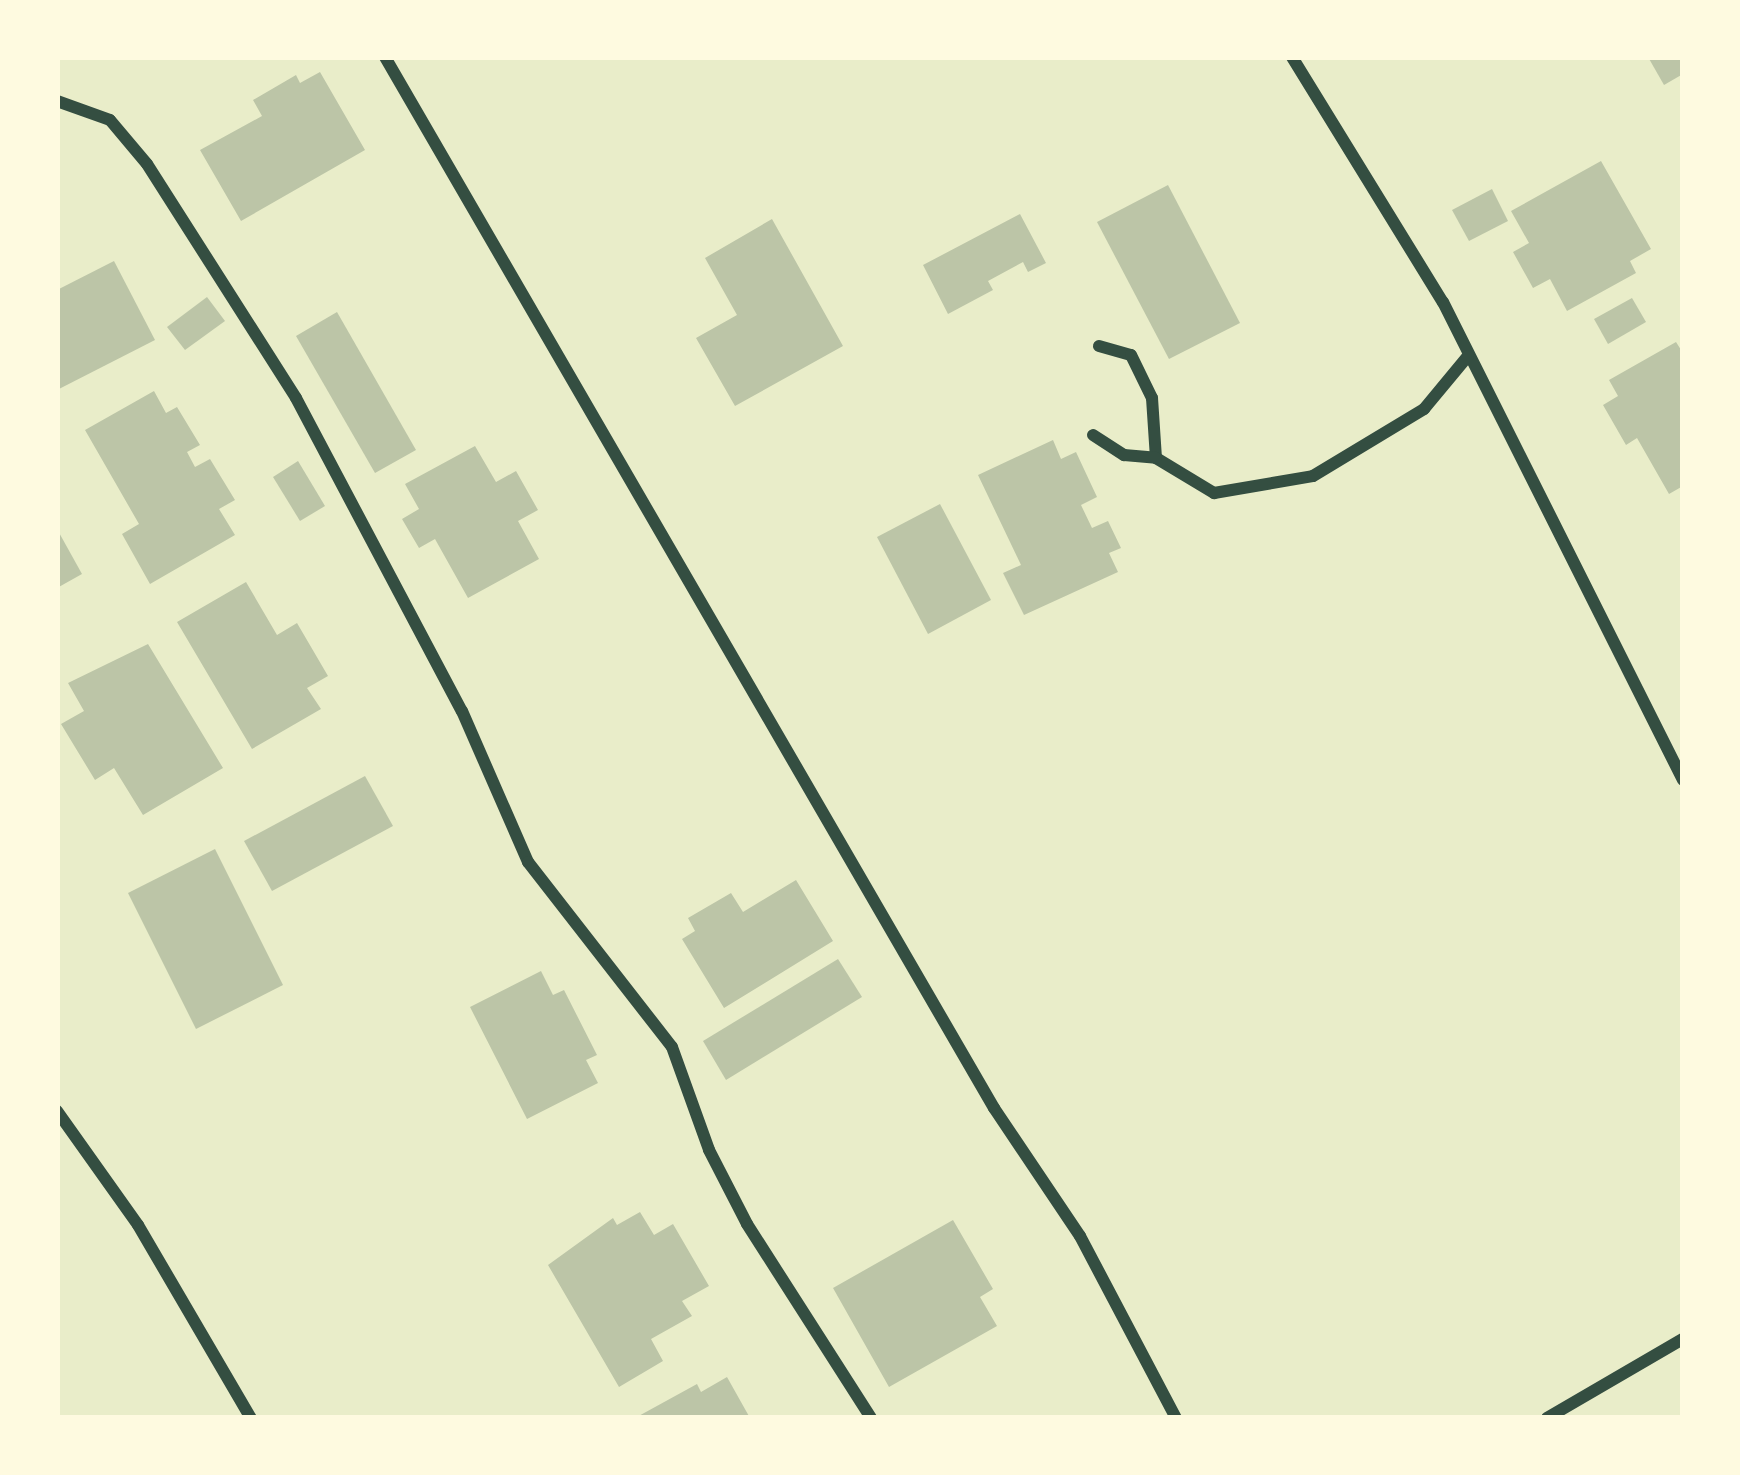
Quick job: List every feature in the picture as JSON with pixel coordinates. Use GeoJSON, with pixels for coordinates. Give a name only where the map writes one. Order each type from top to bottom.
{"type":"FeatureCollection","features":[{"type":"Feature","properties":{"kind":"street"},"geometry":{"type":"LineString","coordinates":[[385,57],[994,1108],[1080,1236],[1176,1418]]}},
{"type":"Feature","properties":{"kind":"street"},"geometry":{"type":"LineString","coordinates":[[1292,57],[1468,356],[1683,780]]}},
{"type":"Feature","properties":{"kind":"street"},"geometry":{"type":"LineString","coordinates":[[57,101],[110,120],[147,164],[296,398],[462,711],[528,862],[673,1047],[709,1150],[747,1223],[871,1418]]}},
{"type":"Feature","properties":{"kind":"street"},"geometry":{"type":"LineString","coordinates":[[1099,346],[1131,355],[1152,398],[1156,458]]}},
{"type":"Feature","properties":{"kind":"street"},"geometry":{"type":"LineString","coordinates":[[1093,435],[1124,455],[1156,458],[1214,493],[1312,476],[1424,409],[1468,356]]}},
{"type":"Feature","properties":{"kind":"street"},"geometry":{"type":"LineString","coordinates":[[57,1112],[138,1226],[251,1418]]}},
{"type":"Feature","properties":{"kind":"street"},"geometry":{"type":"LineString","coordinates":[[1547,1418],[1683,1340]]}},
{"type":"Feature","properties":{"kind":"building"},"geometry":{"type":"Polygon","coordinates":[[[1648,57],[1683,57],[1683,74],[1664,85],[1648,57]]]}},
{"type":"Feature","properties":{"kind":"building"},"geometry":{"type":"Polygon","coordinates":[[[320,72],[365,150],[241,221],[200,150],[262,116],[253,100],[296,75],[300,83],[320,72]]]}},
{"type":"Feature","properties":{"kind":"building"},"geometry":{"type":"Polygon","coordinates":[[[1601,161],[1651,249],[1630,261],[1636,273],[1567,311],[1550,279],[1533,288],[1513,252],[1529,243],[1511,211],[1601,161]]]}},
{"type":"Feature","properties":{"kind":"building"},"geometry":{"type":"Polygon","coordinates":[[[1168,185],[1240,323],[1169,359],[1097,222],[1168,185]]]}},
{"type":"Feature","properties":{"kind":"building"},"geometry":{"type":"Polygon","coordinates":[[[1492,189],[1508,221],[1469,241],[1452,210],[1492,189]]]}},
{"type":"Feature","properties":{"kind":"building"},"geometry":{"type":"Polygon","coordinates":[[[1020,214],[1046,263],[1028,272],[1023,262],[988,281],[993,290],[948,314],[923,265],[1020,214]]]}},
{"type":"Feature","properties":{"kind":"building"},"geometry":{"type":"Polygon","coordinates":[[[772,219],[843,346],[735,406],[696,338],[737,315],[705,258],[772,219]]]}},
{"type":"Feature","properties":{"kind":"building"},"geometry":{"type":"Polygon","coordinates":[[[114,261],[155,340],[57,390],[57,290],[114,261]]]}},
{"type":"Feature","properties":{"kind":"building"},"geometry":{"type":"Polygon","coordinates":[[[207,297],[225,321],[185,350],[167,327],[207,297]]]}},
{"type":"Feature","properties":{"kind":"building"},"geometry":{"type":"Polygon","coordinates":[[[1632,298],[1646,322],[1608,344],[1594,319],[1632,298]]]}},
{"type":"Feature","properties":{"kind":"building"},"geometry":{"type":"Polygon","coordinates":[[[337,312],[416,450],[375,473],[296,336],[337,312]]]}},
{"type":"Feature","properties":{"kind":"building"},"geometry":{"type":"Polygon","coordinates":[[[1676,342],[1683,353],[1683,486],[1669,494],[1637,438],[1626,445],[1603,405],[1618,396],[1609,380],[1676,342]]]}},
{"type":"Feature","properties":{"kind":"building"},"geometry":{"type":"Polygon","coordinates":[[[154,391],[166,413],[177,407],[200,445],[187,452],[195,467],[210,459],[235,500],[219,509],[235,535],[150,584],[122,534],[139,524],[85,430],[154,391]]]}},
{"type":"Feature","properties":{"kind":"building"},"geometry":{"type":"Polygon","coordinates":[[[1053,440],[1061,459],[1076,452],[1097,497],[1081,505],[1092,528],[1108,521],[1121,548],[1109,553],[1118,572],[1024,615],[1003,573],[1021,565],[978,475],[1053,440]]]}},
{"type":"Feature","properties":{"kind":"building"},"geometry":{"type":"Polygon","coordinates":[[[475,446],[496,482],[516,471],[538,510],[518,521],[539,559],[468,598],[435,539],[419,548],[402,519],[419,509],[405,484],[475,446]]]}},
{"type":"Feature","properties":{"kind":"building"},"geometry":{"type":"Polygon","coordinates":[[[298,461],[325,506],[300,521],[273,477],[298,461]]]}},
{"type":"Feature","properties":{"kind":"building"},"geometry":{"type":"Polygon","coordinates":[[[940,504],[991,600],[928,634],[877,537],[940,504]]]}},
{"type":"Feature","properties":{"kind":"building"},"geometry":{"type":"Polygon","coordinates":[[[57,529],[82,574],[57,588],[57,529]]]}},
{"type":"Feature","properties":{"kind":"building"},"geometry":{"type":"Polygon","coordinates":[[[246,582],[277,635],[297,623],[328,676],[307,688],[321,709],[252,749],[177,622],[246,582]]]}},
{"type":"Feature","properties":{"kind":"building"},"geometry":{"type":"Polygon","coordinates":[[[148,644],[223,768],[143,815],[114,768],[95,780],[61,724],[84,711],[68,683],[148,644]]]}},
{"type":"Feature","properties":{"kind":"building"},"geometry":{"type":"Polygon","coordinates":[[[365,776],[393,826],[272,891],[244,841],[365,776]]]}},
{"type":"Feature","properties":{"kind":"building"},"geometry":{"type":"Polygon","coordinates":[[[215,849],[283,985],[196,1029],[128,893],[215,849]]]}},
{"type":"Feature","properties":{"kind":"building"},"geometry":{"type":"Polygon","coordinates":[[[796,880],[833,941],[724,1008],[682,939],[695,931],[688,918],[731,893],[743,912],[796,880]]]}},
{"type":"Feature","properties":{"kind":"building"},"geometry":{"type":"Polygon","coordinates":[[[838,959],[862,997],[726,1080],[703,1041],[838,959]]]}},
{"type":"Feature","properties":{"kind":"building"},"geometry":{"type":"Polygon","coordinates":[[[541,971],[553,995],[564,990],[597,1055],[586,1060],[598,1083],[527,1119],[470,1007],[541,971]]]}},
{"type":"Feature","properties":{"kind":"building"},"geometry":{"type":"Polygon","coordinates":[[[640,1212],[654,1235],[673,1224],[709,1286],[682,1301],[692,1316],[651,1339],[663,1361],[619,1387],[548,1265],[613,1218],[617,1225],[640,1212]]]}},
{"type":"Feature","properties":{"kind":"building"},"geometry":{"type":"Polygon","coordinates":[[[953,1220],[993,1289],[980,1297],[997,1326],[889,1387],[833,1288],[953,1220]]]}},
{"type":"Feature","properties":{"kind":"building"},"geometry":{"type":"Polygon","coordinates":[[[727,1377],[750,1418],[635,1418],[697,1384],[701,1392],[727,1377]]]}}]}
